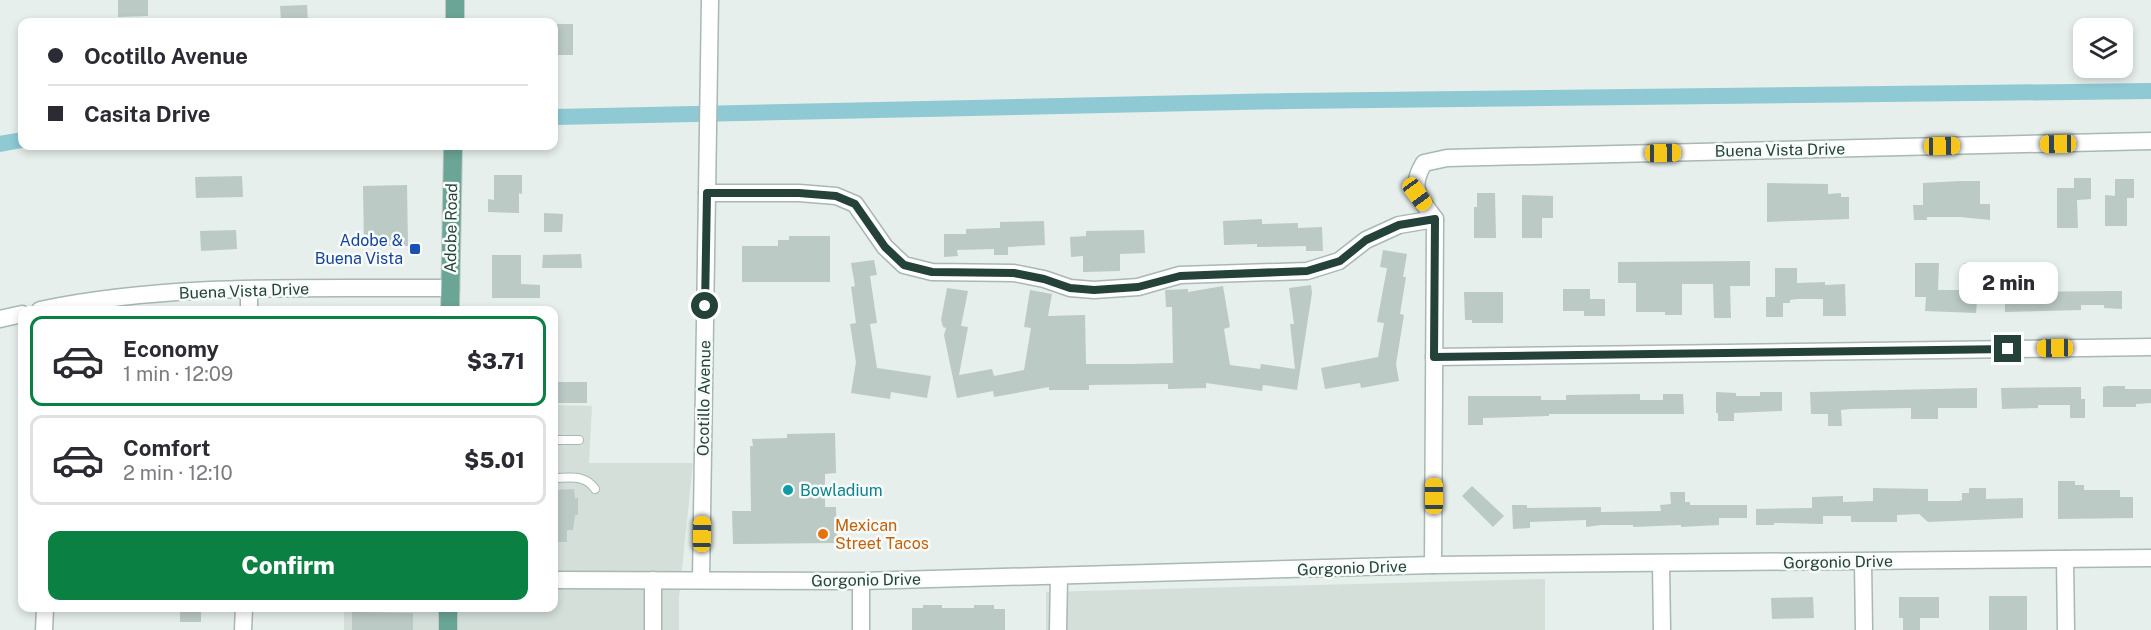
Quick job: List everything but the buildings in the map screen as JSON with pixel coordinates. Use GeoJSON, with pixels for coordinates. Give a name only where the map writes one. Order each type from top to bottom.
{"type":"FeatureCollection","features":[{"type":"Feature","properties":{"kind":"main road"},"geometry":{"type":"LineString","coordinates":[[455,0],[455,18]]}},
{"type":"Feature","properties":{"kind":"main road","name":"Adobe Road"},"geometry":{"type":"LineString","coordinates":[[450,306],[453,150]]}},
{"type":"Feature","properties":{"kind":"main road"},"geometry":{"type":"LineString","coordinates":[[448,612],[448,630]]}},
{"type":"Feature","properties":{"kind":"street","name":"Ocotillo Avenue"},"geometry":{"type":"LineString","coordinates":[[701,580],[710,0]]}},
{"type":"Feature","properties":{"kind":"street","name":"Buena Vista Drive"},"geometry":{"type":"LineString","coordinates":[[1435,219],[1417,194],[1416,176],[1424,163],[1447,158],[2151,141]]}},
{"type":"Feature","properties":{"kind":"street"},"geometry":{"type":"LineString","coordinates":[[707,193],[799,193],[836,196],[855,204],[885,247],[904,265],[932,272],[1014,273],[1044,279],[1070,288],[1094,290],[1138,287],[1180,276],[1307,271],[1340,261],[1366,240],[1399,225],[1435,219],[1433,566]]}},
{"type":"Feature","properties":{"kind":"street","name":"Buena Vista Drive"},"geometry":{"type":"LineString","coordinates":[[69,306],[139,295],[249,290],[451,288]]}},
{"type":"Feature","properties":{"kind":"street"},"geometry":{"type":"LineString","coordinates":[[249,290],[249,306]]}},
{"type":"Feature","properties":{"kind":"street"},"geometry":{"type":"LineString","coordinates":[[0,319],[18,315]]}},
{"type":"Feature","properties":{"kind":"street"},"geometry":{"type":"LineString","coordinates":[[1434,357],[2151,347]]}},
{"type":"Feature","properties":{"kind":"street","name":"Gorgonio Drive"},"geometry":{"type":"LineString","coordinates":[[558,580],[861,581],[1433,566],[2151,558]]}},
{"type":"Feature","properties":{"kind":"street"},"geometry":{"type":"LineString","coordinates":[[2065,559],[2066,630]]}},
{"type":"Feature","properties":{"kind":"street"},"geometry":{"type":"LineString","coordinates":[[1863,562],[1864,630]]}},
{"type":"Feature","properties":{"kind":"street"},"geometry":{"type":"LineString","coordinates":[[1661,564],[1662,630]]}},
{"type":"Feature","properties":{"kind":"street"},"geometry":{"type":"LineString","coordinates":[[1058,630],[1059,577]]}},
{"type":"Feature","properties":{"kind":"street"},"geometry":{"type":"LineString","coordinates":[[653,580],[653,630]]}},
{"type":"Feature","properties":{"kind":"street"},"geometry":{"type":"LineString","coordinates":[[861,581],[861,630]]}},
{"type":"Feature","properties":{"kind":"street"},"geometry":{"type":"LineString","coordinates":[[44,630],[45,612]]}},
{"type":"Feature","properties":{"kind":"street"},"geometry":{"type":"LineString","coordinates":[[243,630],[244,612]]}},
{"type":"Feature","properties":{"kind":"lane"},"geometry":{"type":"LineString","coordinates":[[558,440],[579,440]]}},
{"type":"Feature","properties":{"kind":"lane"},"geometry":{"type":"LineString","coordinates":[[558,478],[583,478],[595,489]]}},
{"type":"Feature","properties":{"kind":"shaded area"},"geometry":{"type":"Polygon","coordinates":[[[558,405],[592,406],[589,463],[693,463],[679,598],[679,630],[344,630],[344,612],[558,612],[558,405]]]}},
{"type":"Feature","properties":{"kind":"shaded area"},"geometry":{"type":"Polygon","coordinates":[[[1545,579],[1545,630],[1046,630],[1046,592],[1545,579]]]}},
{"type":"Feature","properties":{"kind":"waterway"},"geometry":{"type":"LineString","coordinates":[[558,117],[1289,101],[2151,91]]}},
{"type":"Feature","properties":{"kind":"waterway"},"geometry":{"type":"LineString","coordinates":[[0,144],[18,141]]}},
{"type":"Feature","properties":{"kind":"place","name":"Adobe & Buena Vista"},"geometry":{"type":"Point","coordinates":[415,249]}},
{"type":"Feature","properties":{"kind":"place","name":"Bowladium"},"geometry":{"type":"Point","coordinates":[788,490]}},
{"type":"Feature","properties":{"kind":"place","name":"Mexican Street Tacos"},"geometry":{"type":"Point","coordinates":[823,534]}},
{"type":"Feature","properties":{"kind":"route"},"geometry":{"type":"LineString","coordinates":[[705,306],[707,193],[799,193],[836,196],[855,204],[885,247],[904,265],[932,272],[1014,273],[1044,279],[1070,288],[1094,290],[1138,287],[1180,276],[1307,271],[1340,261],[1366,240],[1399,225],[1435,219],[1434,357],[2008,349]]}}]}
